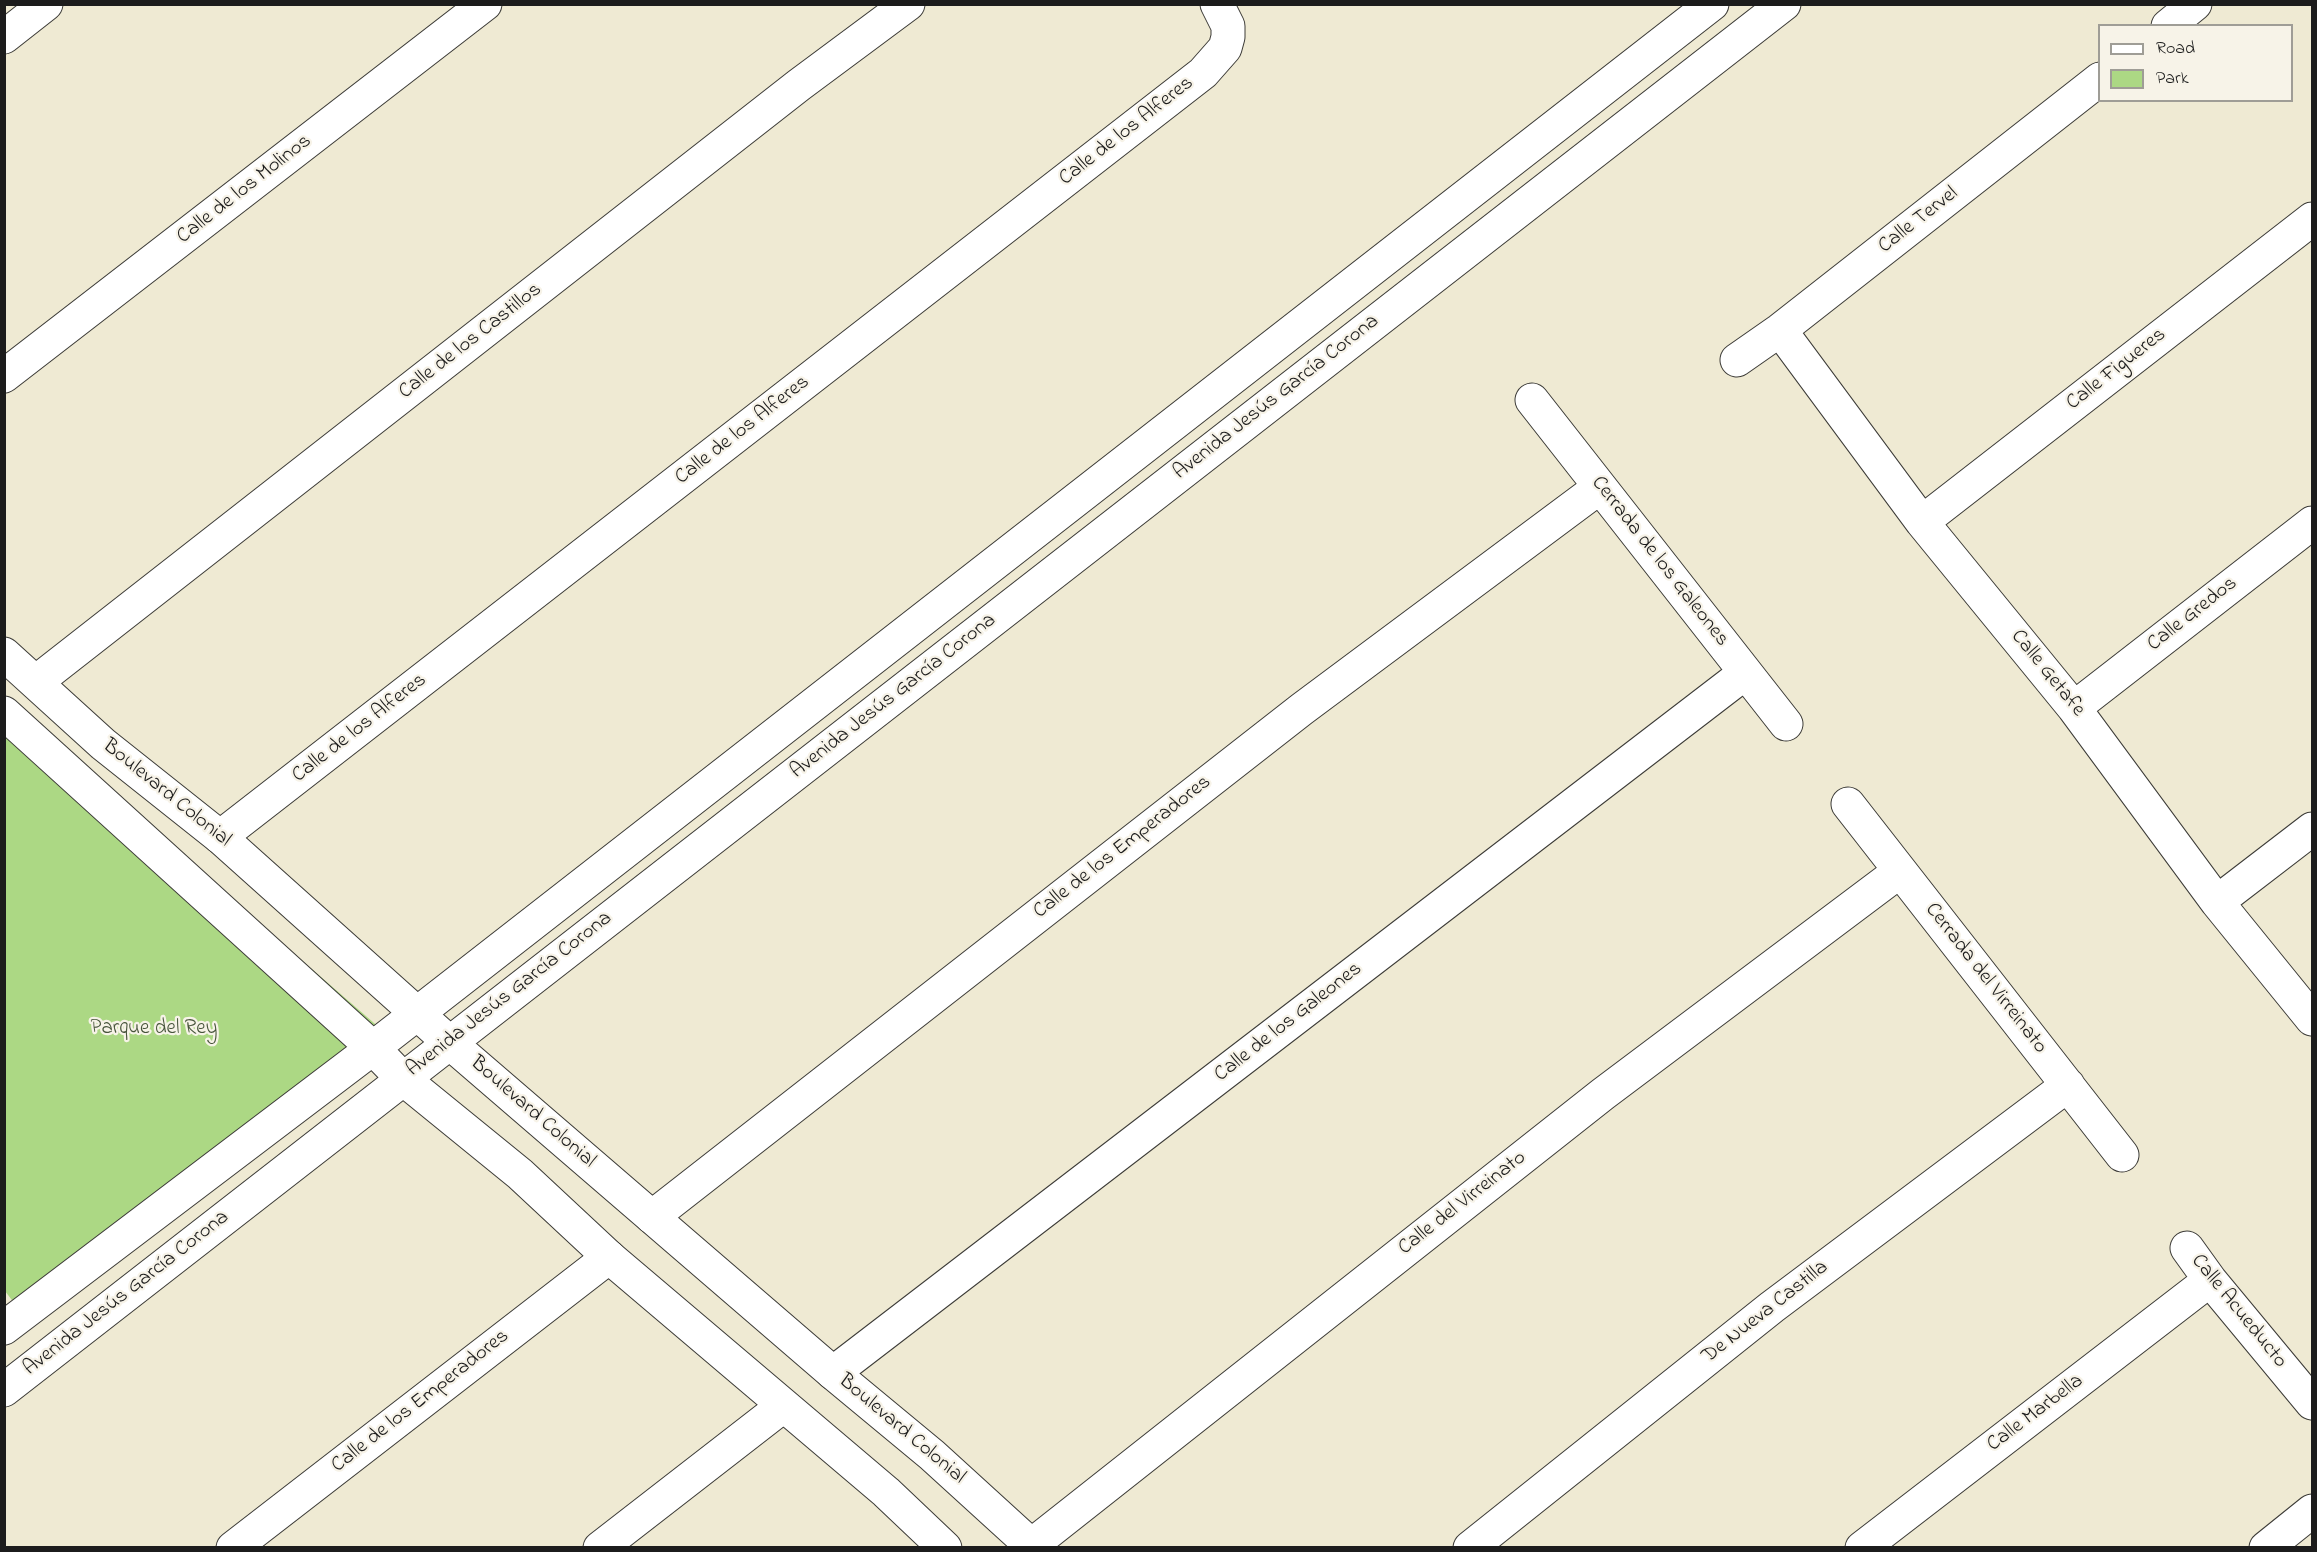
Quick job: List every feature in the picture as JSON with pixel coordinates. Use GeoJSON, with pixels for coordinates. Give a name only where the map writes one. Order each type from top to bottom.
{"type":"FeatureCollection","features":[{"type":"Feature","properties":{"kind":"street"},"geometry":{"type":"LineString","coordinates":[[4,37],[46,4]]}},
{"type":"Feature","properties":{"kind":"street","name":"Calle de los Molinos"},"geometry":{"type":"LineString","coordinates":[[4,376],[485,4]]}},
{"type":"Feature","properties":{"kind":"street","name":"Calle de los Castillos"},"geometry":{"type":"LineString","coordinates":[[36,682],[799,85],[908,4]]}},
{"type":"Feature","properties":{"kind":"street","name":"Calle de los Alferes"},"geometry":{"type":"LineString","coordinates":[[220,837],[1203,73],[1225,48],[1228,37],[1228,26],[1216,4]]}},
{"type":"Feature","properties":{"kind":"street","name":"Avenida Jesús García Corona"},"geometry":{"type":"LineString","coordinates":[[8,1317],[373,1048],[1712,4]]}},
{"type":"Feature","properties":{"kind":"street","name":"Avenida Jesús García Corona"},"geometry":{"type":"LineString","coordinates":[[4,1390],[1784,4]]}},
{"type":"Feature","properties":{"kind":"street"},"geometry":{"type":"LineString","coordinates":[[2170,24],[2195,4]]}},
{"type":"Feature","properties":{"kind":"street","name":"Calle Tervel"},"geometry":{"type":"LineString","coordinates":[[1737,360],[1780,330],[2098,81]]}},
{"type":"Feature","properties":{"kind":"street"},"geometry":{"type":"LineString","coordinates":[[1505,165],[1532,199]]}},
{"type":"Feature","properties":{"kind":"street","name":"Calle Figueres"},"geometry":{"type":"LineString","coordinates":[[1922,522],[2313,219]]}},
{"type":"Feature","properties":{"kind":"street","name":"Calle Getafe"},"geometry":{"type":"LineString","coordinates":[[1780,330],[1922,522],[2074,708],[2217,902],[2313,1019]]}},
{"type":"Feature","properties":{"kind":"street","name":"Cerrada de los Galeones"},"geometry":{"type":"LineString","coordinates":[[1532,400],[1786,724]]}},
{"type":"Feature","properties":{"kind":"street","name":"Calle de los Emperadores"},"geometry":{"type":"LineString","coordinates":[[652,1217],[1302,709],[1600,487]]}},
{"type":"Feature","properties":{"kind":"street","name":"Calle Gredos"},"geometry":{"type":"LineString","coordinates":[[2074,708],[2313,523]]}},
{"type":"Feature","properties":{"kind":"street","name":"Boulevard Colonial"},"geometry":{"type":"LineString","coordinates":[[4,654],[104,744],[220,837],[450,1043],[833,1373],[932,1455],[1033,1546]]}},
{"type":"Feature","properties":{"kind":"street","name":"Calle de los Galeones"},"geometry":{"type":"LineString","coordinates":[[833,1373],[1745,673]]}},
{"type":"Feature","properties":{"kind":"street","name":"Boulevard Colonial"},"geometry":{"type":"LineString","coordinates":[[4,713],[373,1048],[402,1078],[520,1174],[609,1257],[886,1492],[945,1548]]}},
{"type":"Feature","properties":{"kind":"street","name":"Cerrada del Virreinato"},"geometry":{"type":"LineString","coordinates":[[1848,804],[2122,1155]]}},
{"type":"Feature","properties":{"kind":"street"},"geometry":{"type":"LineString","coordinates":[[2217,902],[2313,829]]}},
{"type":"Feature","properties":{"kind":"street","name":"Calle del Virreinato"},"geometry":{"type":"LineString","coordinates":[[1033,1546],[1603,1094],[1900,871]]}},
{"type":"Feature","properties":{"kind":"street","name":"De Nueva Castilla"},"geometry":{"type":"LineString","coordinates":[[1470,1548],[1772,1307],[2068,1085]]}},
{"type":"Feature","properties":{"kind":"street","name":"Calle Acueducto"},"geometry":{"type":"LineString","coordinates":[[2187,1248],[2210,1280],[2313,1403]]}},
{"type":"Feature","properties":{"kind":"street","name":"Calle de los Emperadores"},"geometry":{"type":"LineString","coordinates":[[233,1548],[609,1257]]}},
{"type":"Feature","properties":{"kind":"street","name":"Calle Marbella"},"geometry":{"type":"LineString","coordinates":[[1862,1548],[2210,1280]]}},
{"type":"Feature","properties":{"kind":"street"},"geometry":{"type":"LineString","coordinates":[[600,1548],[783,1406]]}},
{"type":"Feature","properties":{"kind":"street"},"geometry":{"type":"LineString","coordinates":[[2266,1548],[2313,1511]]}},
{"type":"Feature","properties":{"kind":"green space","name":"Parque del Rey"},"geometry":{"type":"Polygon","coordinates":[[[5,703],[389,1036],[27,1320],[5,1291],[5,703]]]}}]}
